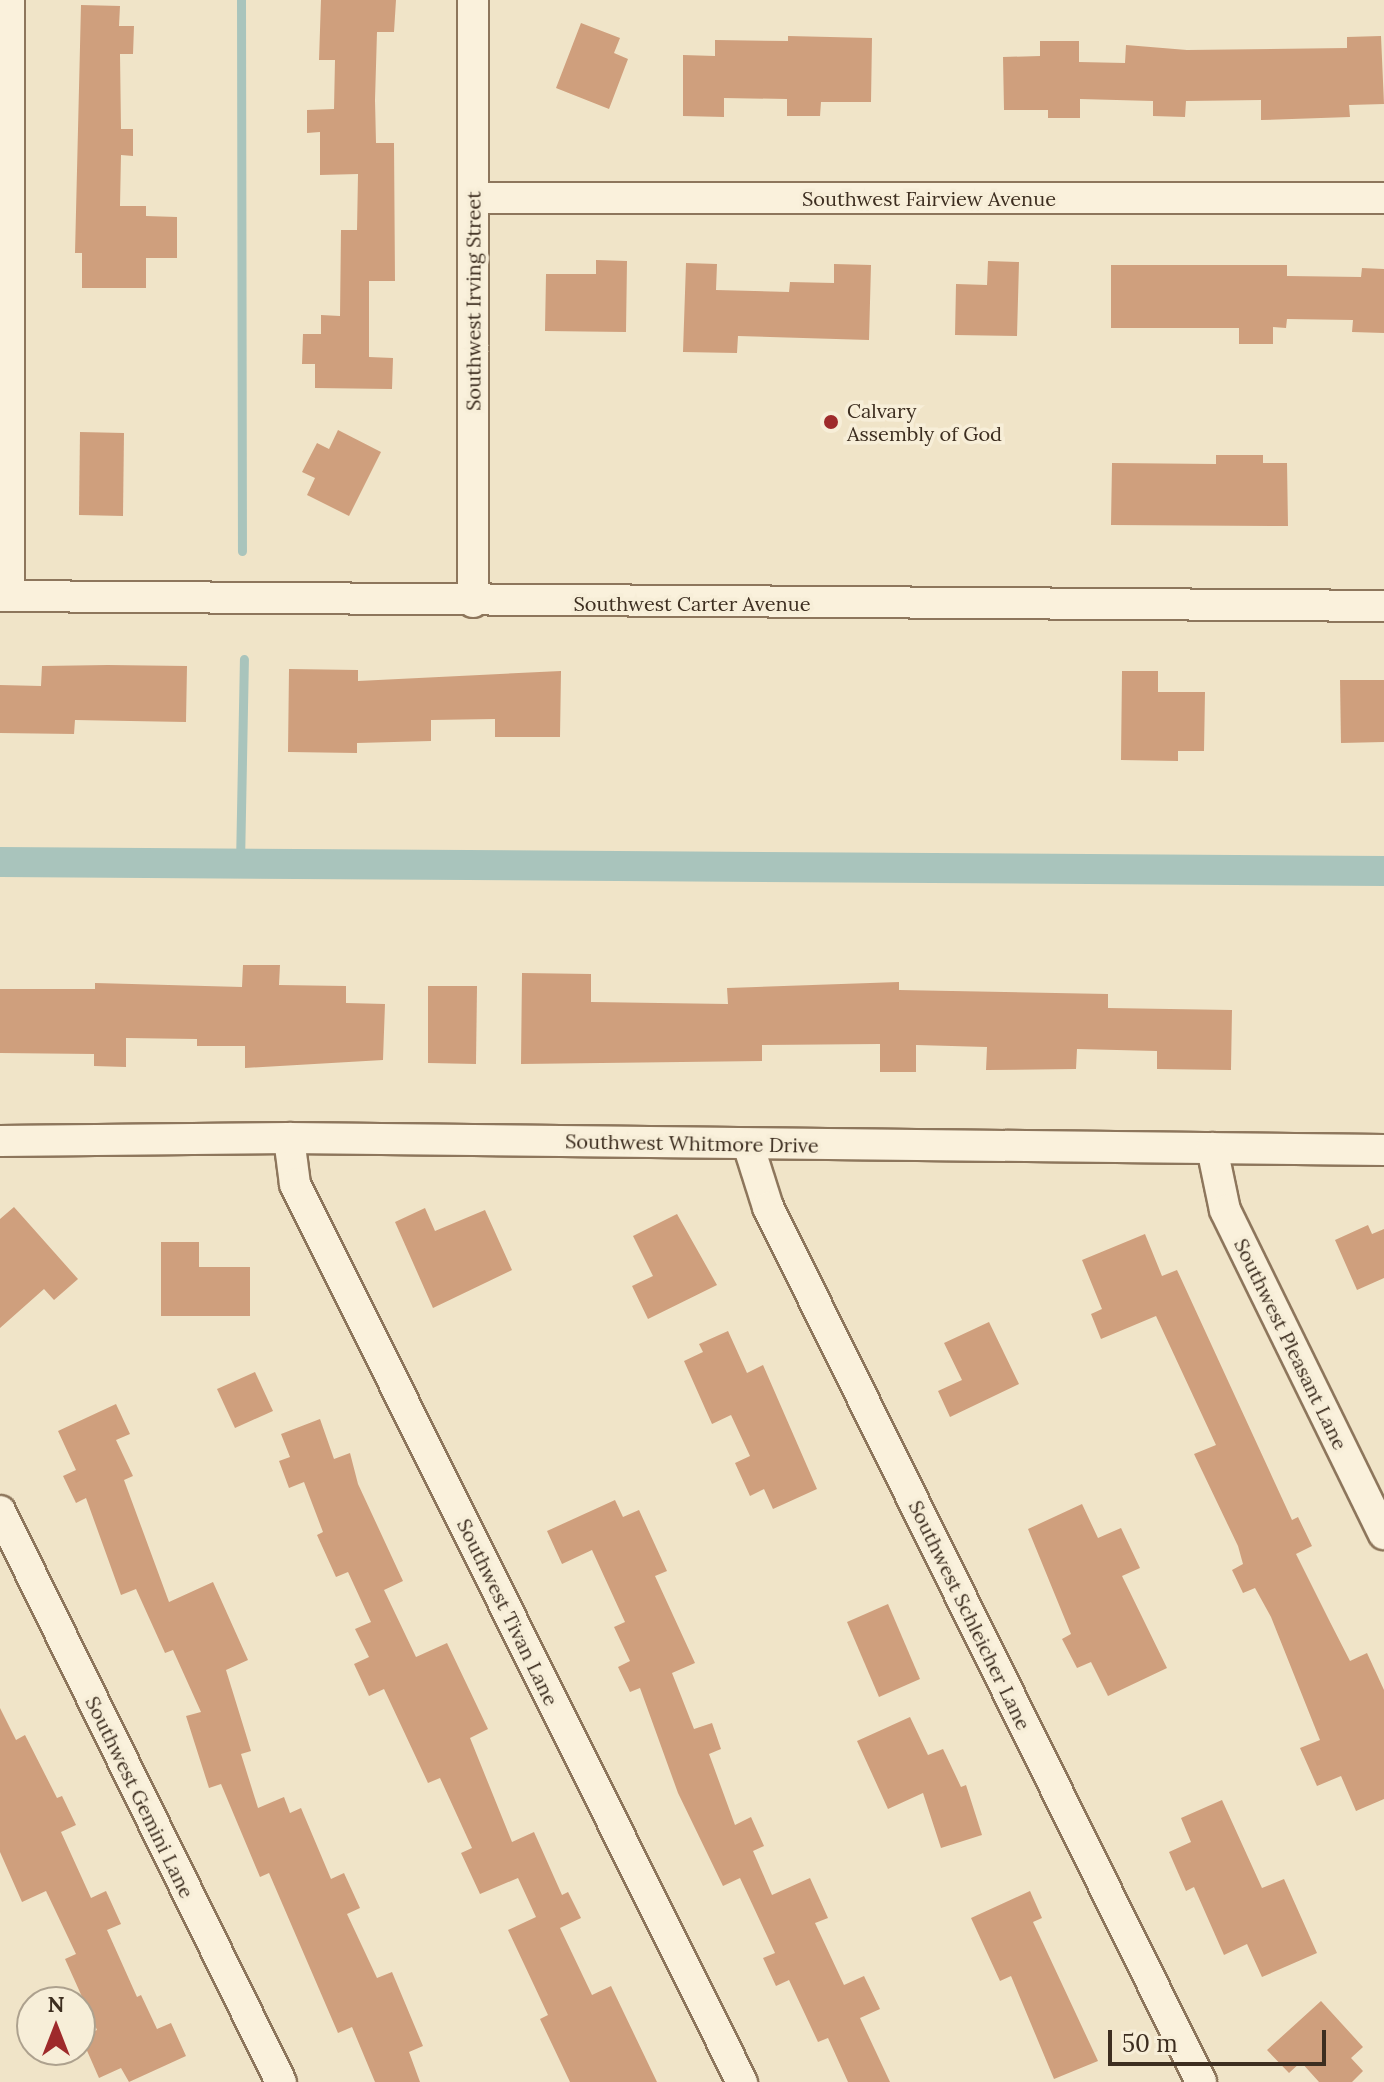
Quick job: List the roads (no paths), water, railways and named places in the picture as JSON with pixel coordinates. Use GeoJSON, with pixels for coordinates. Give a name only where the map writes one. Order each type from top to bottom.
{"type":"FeatureCollection","features":[{"type":"Feature","properties":{"kind":"street"},"geometry":{"type":"LineString","coordinates":[[4,596],[9,0]]}},
{"type":"Feature","properties":{"kind":"street","name":"Southwest Irving Street"},"geometry":{"type":"LineString","coordinates":[[473,0],[473,602]]}},
{"type":"Feature","properties":{"kind":"street","name":"Southwest Fairview Avenue"},"geometry":{"type":"LineString","coordinates":[[473,198],[1384,198]]}},
{"type":"Feature","properties":{"kind":"street","name":"Southwest Carter Avenue"},"geometry":{"type":"LineString","coordinates":[[4,596],[473,602],[1384,606]]}},
{"type":"Feature","properties":{"kind":"street","name":"Southwest Whitmore Drive"},"geometry":{"type":"LineString","coordinates":[[0,1141],[289,1138],[1384,1150]]}},
{"type":"Feature","properties":{"kind":"street","name":"Southwest Tivan Lane"},"geometry":{"type":"LineString","coordinates":[[289,1138],[295,1184],[742,2082]]}},
{"type":"Feature","properties":{"kind":"street","name":"Southwest Schleicher Lane"},"geometry":{"type":"LineString","coordinates":[[748,1144],[768,1207],[1201,2082]]}},
{"type":"Feature","properties":{"kind":"street","name":"Southwest Pleasant Lane"},"geometry":{"type":"LineString","coordinates":[[1212,1148],[1225,1210],[1384,1534]]}},
{"type":"Feature","properties":{"kind":"street","name":"Southwest Gemini Lane"},"geometry":{"type":"LineString","coordinates":[[0,1511],[281,2082]]}},
{"type":"Feature","properties":{"kind":"waterway"},"geometry":{"type":"LineString","coordinates":[[241,0],[242,551]]}},
{"type":"Feature","properties":{"kind":"waterway"},"geometry":{"type":"LineString","coordinates":[[240,864],[244,659]]}},
{"type":"Feature","properties":{"kind":"waterway"},"geometry":{"type":"LineString","coordinates":[[0,862],[1384,871]]}},
{"type":"Feature","properties":{"kind":"place","name":"Calvary Assembly of God"},"geometry":{"type":"Point","coordinates":[831,422]}}]}
